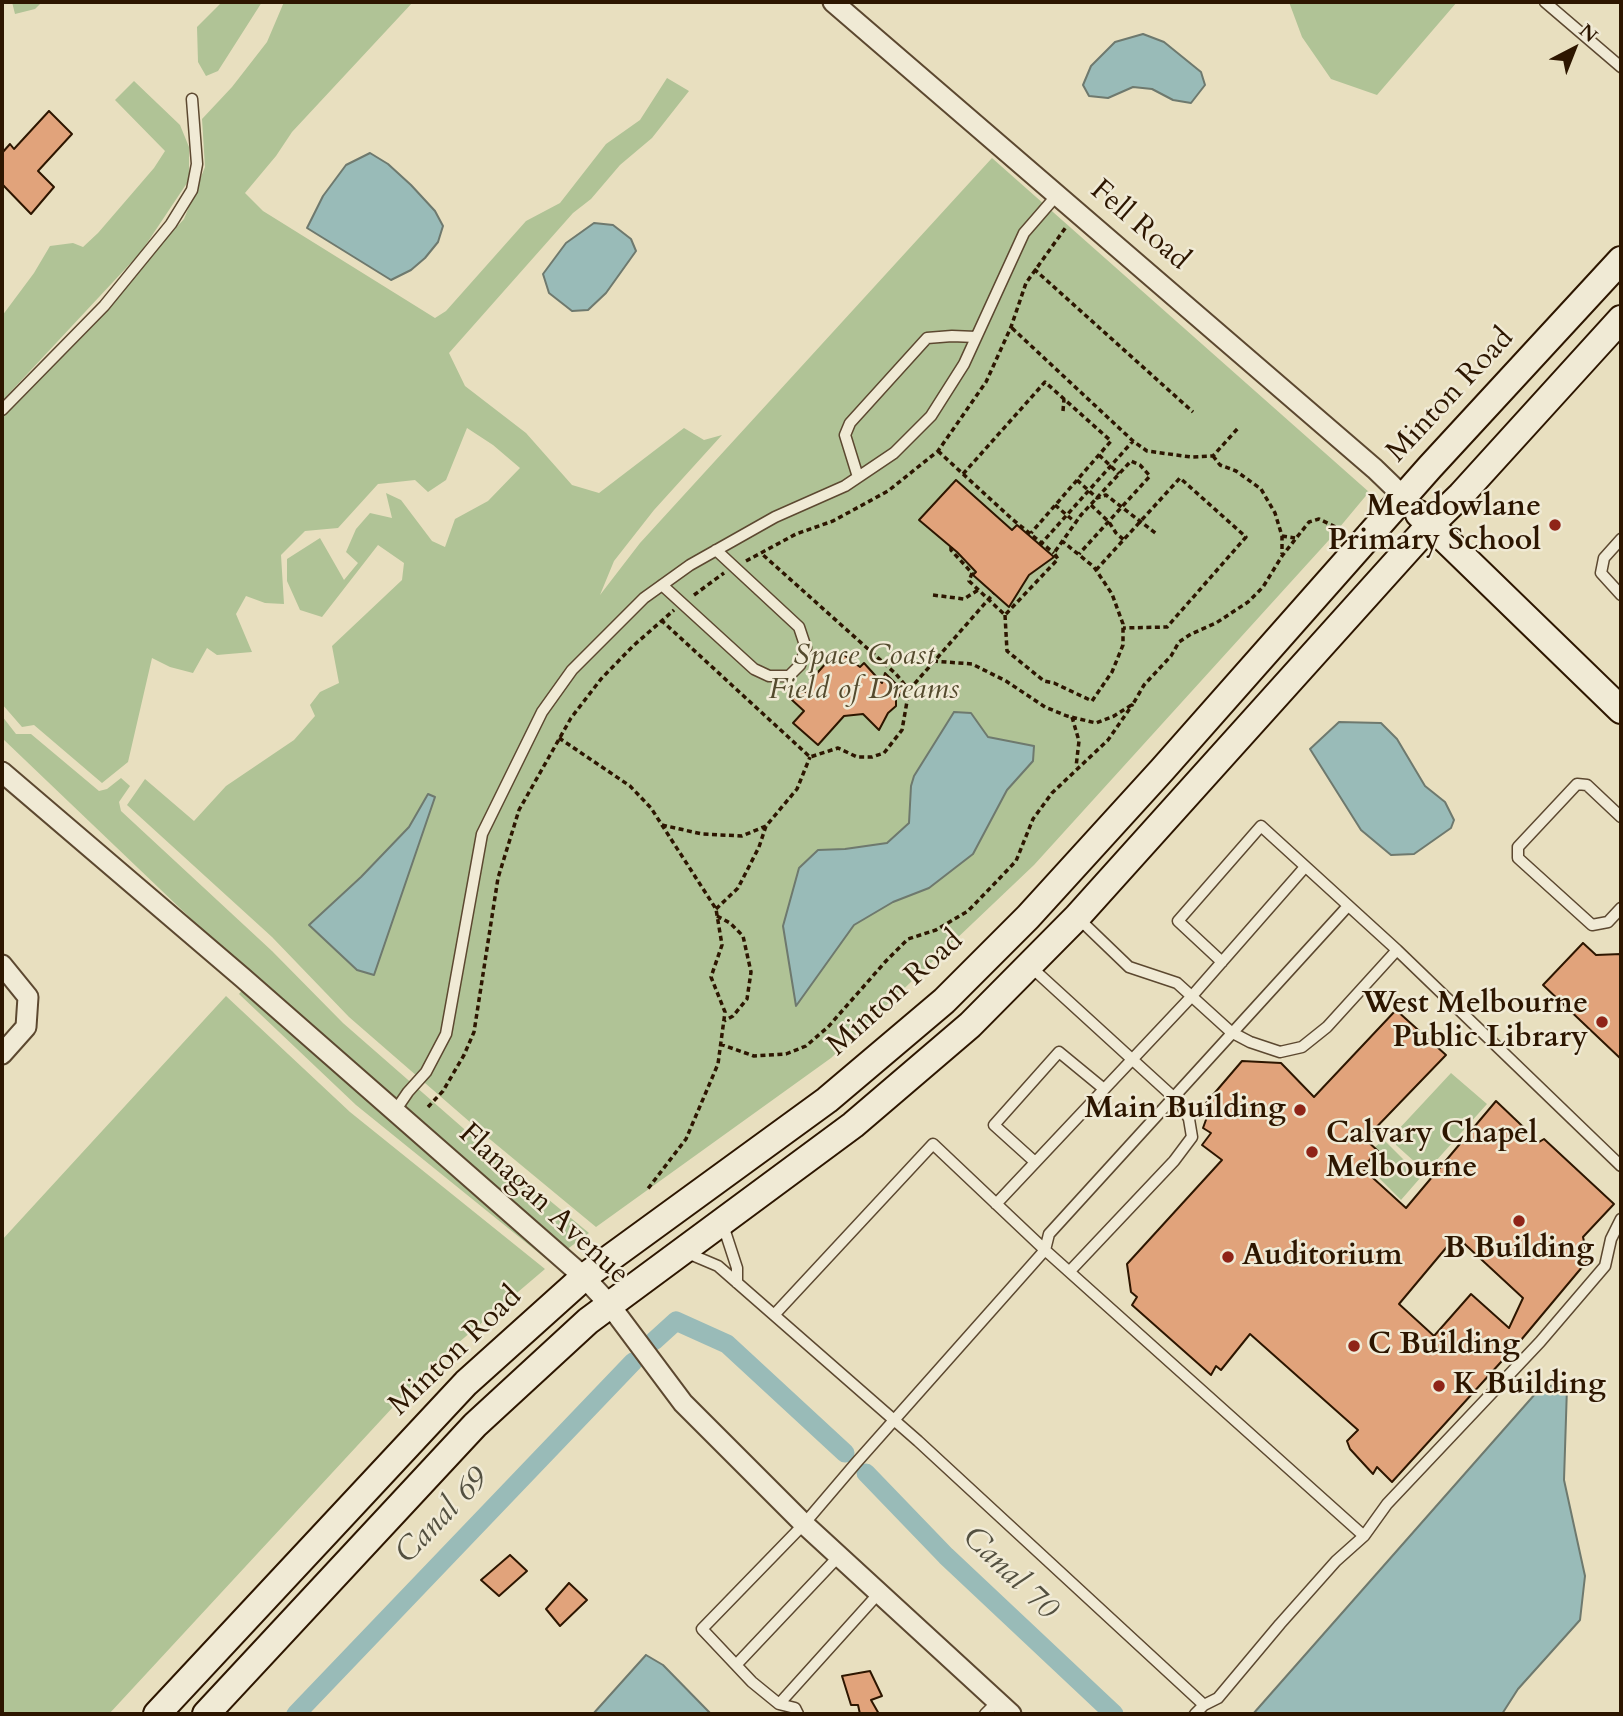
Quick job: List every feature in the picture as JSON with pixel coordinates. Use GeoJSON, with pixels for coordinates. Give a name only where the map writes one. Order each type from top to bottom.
{"type":"FeatureCollection","features":[{"type":"Feature","properties":{"kind":"main road","name":"Minton Road"},"geometry":{"type":"LineString","coordinates":[[158,1714],[466,1383],[584,1277],[827,1100],[944,1001],[1028,917],[1404,497],[1621,260]]}},
{"type":"Feature","properties":{"kind":"main road"},"geometry":{"type":"LineString","coordinates":[[206,1714],[475,1425],[609,1304],[853,1125],[970,1025],[1077,917],[1429,526],[1461,495],[1621,319]]}},
{"type":"Feature","properties":{"kind":"main road"},"geometry":{"type":"LineString","coordinates":[[1404,497],[1429,526],[1621,710]]}},
{"type":"Feature","properties":{"kind":"main road"},"geometry":{"type":"LineString","coordinates":[[1030,965],[1028,917],[1077,917]]}},
{"type":"Feature","properties":{"kind":"street","name":"Fell Road"},"geometry":{"type":"LineString","coordinates":[[833,2],[1375,469],[1404,497]]}},
{"type":"Feature","properties":{"kind":"street","name":"Flanagan Avenue"},"geometry":{"type":"LineString","coordinates":[[2,772],[584,1277],[609,1304],[683,1403],[804,1524],[998,1710]]}},
{"type":"Feature","properties":{"kind":"street"},"geometry":{"type":"LineString","coordinates":[[2,965],[28,997],[26,1027],[2,1054]]}},
{"type":"Feature","properties":{"kind":"lane"},"geometry":{"type":"LineString","coordinates":[[1545,2],[1621,67]]}},
{"type":"Feature","properties":{"kind":"lane"},"geometry":{"type":"LineString","coordinates":[[2,410],[104,306],[171,224],[192,190],[197,164],[192,99]]}},
{"type":"Feature","properties":{"kind":"lane"},"geometry":{"type":"LineString","coordinates":[[395,1111],[426,1072],[446,1034],[482,834],[542,712],[572,670],[645,598],[690,565],[858,477],[894,453],[931,416],[964,364],[1024,233],[1057,195]]}},
{"type":"Feature","properties":{"kind":"lane"},"geometry":{"type":"LineString","coordinates":[[858,477],[845,435],[850,423],[927,338],[976,337]]}},
{"type":"Feature","properties":{"kind":"lane"},"geometry":{"type":"LineString","coordinates":[[1621,539],[1604,558],[1601,573],[1621,595]]}},
{"type":"Feature","properties":{"kind":"lane"},"geometry":{"type":"LineString","coordinates":[[662,585],[754,669],[769,676],[789,676],[800,665],[806,648],[799,627],[716,550]]}},
{"type":"Feature","properties":{"kind":"lane"},"geometry":{"type":"LineString","coordinates":[[1621,817],[1587,785],[1577,785],[1518,847],[1518,858],[1592,925],[1608,922],[1621,908]]}},
{"type":"Feature","properties":{"kind":"lane"},"geometry":{"type":"LineString","coordinates":[[1222,962],[1178,921],[1261,827],[1397,950],[1621,1166]]}},
{"type":"Feature","properties":{"kind":"lane"},"geometry":{"type":"LineString","coordinates":[[996,1203],[1192,996],[1305,867]]}},
{"type":"Feature","properties":{"kind":"lane"},"geometry":{"type":"LineString","coordinates":[[798,1714],[795,1708],[779,1704],[752,1682],[702,1629],[804,1524],[1045,1250],[1049,1234],[1177,1100],[1231,1032],[1348,906]]}},
{"type":"Feature","properties":{"kind":"lane"},"geometry":{"type":"LineString","coordinates":[[1077,917],[1129,967],[1177,983],[1231,1032],[1280,1052],[1302,1047],[1327,1027],[1397,950]]}},
{"type":"Feature","properties":{"kind":"lane"},"geometry":{"type":"LineString","coordinates":[[1030,965],[1177,1100],[1189,1119],[1192,1137],[1174,1161],[1070,1270]]}},
{"type":"Feature","properties":{"kind":"lane"},"geometry":{"type":"LineString","coordinates":[[1035,1162],[994,1125],[1059,1052],[1104,1089]]}},
{"type":"Feature","properties":{"kind":"lane"},"geometry":{"type":"LineString","coordinates":[[775,1315],[933,1144],[1045,1250],[1364,1536]]}},
{"type":"Feature","properties":{"kind":"lane"},"geometry":{"type":"LineString","coordinates":[[1195,1714],[1204,1705],[1218,1698],[1336,1561],[1364,1536],[1387,1504],[1540,1342],[1605,1266],[1611,1239],[1621,1219]]}},
{"type":"Feature","properties":{"kind":"lane"},"geometry":{"type":"LineString","coordinates":[[722,1220],[737,1268],[737,1283]]}},
{"type":"Feature","properties":{"kind":"lane"},"geometry":{"type":"LineString","coordinates":[[681,1251],[718,1266],[775,1315],[895,1421],[1204,1705]]}},
{"type":"Feature","properties":{"kind":"lane"},"geometry":{"type":"LineString","coordinates":[[736,1665],[839,1556]]}},
{"type":"Feature","properties":{"kind":"lane"},"geometry":{"type":"LineString","coordinates":[[779,1704],[879,1593]]}},
{"type":"Feature","properties":{"kind":"path"},"geometry":{"type":"LineString","coordinates":[[1034,269],[1193,412]]}},
{"type":"Feature","properties":{"kind":"path"},"geometry":{"type":"LineString","coordinates":[[1011,327],[1147,451],[1191,457],[1213,456],[1239,427]]}},
{"type":"Feature","properties":{"kind":"path"},"geometry":{"type":"LineString","coordinates":[[963,474],[1045,382],[1111,441],[1031,533]]}},
{"type":"Feature","properties":{"kind":"path"},"geometry":{"type":"LineString","coordinates":[[1063,411],[1064,399]]}},
{"type":"Feature","properties":{"kind":"path"},"geometry":{"type":"LineString","coordinates":[[1041,543],[1133,441]]}},
{"type":"Feature","properties":{"kind":"path"},"geometry":{"type":"LineString","coordinates":[[938,451],[1058,559],[1005,615]]}},
{"type":"Feature","properties":{"kind":"path"},"geometry":{"type":"LineString","coordinates":[[1099,455],[1119,474]]}},
{"type":"Feature","properties":{"kind":"path"},"geometry":{"type":"LineString","coordinates":[[1213,456],[1220,465],[1236,471],[1261,489],[1275,513],[1282,536],[1282,556]]}},
{"type":"Feature","properties":{"kind":"path"},"geometry":{"type":"LineString","coordinates":[[1054,553],[1075,523],[1131,461],[1140,465],[1150,476],[1079,554]]}},
{"type":"Feature","properties":{"kind":"path"},"geometry":{"type":"LineString","coordinates":[[1096,570],[1180,478],[1246,537],[1167,627],[1123,628]]}},
{"type":"Feature","properties":{"kind":"path"},"geometry":{"type":"LineString","coordinates":[[1077,480],[1097,498]]}},
{"type":"Feature","properties":{"kind":"path"},"geometry":{"type":"LineString","coordinates":[[1097,498],[1106,495],[1158,534]]}},
{"type":"Feature","properties":{"kind":"path"},"geometry":{"type":"LineString","coordinates":[[1055,505],[1075,523]]}},
{"type":"Feature","properties":{"kind":"path"},"geometry":{"type":"LineString","coordinates":[[1091,505],[1124,540]]}},
{"type":"Feature","properties":{"kind":"path"},"geometry":{"type":"LineString","coordinates":[[720,1044],[754,1056],[786,1055],[806,1046],[828,1027],[908,939],[936,930],[968,911],[1016,861],[1033,818],[1052,793],[1108,740],[1144,685],[1171,656],[1179,642],[1216,624],[1248,602],[1263,587],[1282,556],[1309,522],[1319,519],[1344,531]]}},
{"type":"Feature","properties":{"kind":"path"},"geometry":{"type":"LineString","coordinates":[[1282,536],[1295,538]]}},
{"type":"Feature","properties":{"kind":"path"},"geometry":{"type":"LineString","coordinates":[[951,547],[972,573],[969,581],[1005,615],[1007,651],[1044,681],[1092,701],[1112,672],[1123,645],[1123,628],[1112,594],[1096,570],[1062,541]]}},
{"type":"Feature","properties":{"kind":"path"},"geometry":{"type":"LineString","coordinates":[[933,595],[964,599],[978,590]]}},
{"type":"Feature","properties":{"kind":"path"},"geometry":{"type":"LineString","coordinates":[[909,690],[993,593]]}},
{"type":"Feature","properties":{"kind":"path"},"geometry":{"type":"LineString","coordinates":[[933,661],[972,664],[1006,681],[1045,707],[1096,723],[1133,704]]}},
{"type":"Feature","properties":{"kind":"path"},"geometry":{"type":"LineString","coordinates":[[1072,717],[1079,741],[1076,769]]}},
{"type":"Feature","properties":{"kind":"path"},"geometry":{"type":"LineString","coordinates":[[559,738],[630,786],[652,808],[716,909],[722,945],[711,977],[725,1012],[718,1064],[686,1139],[647,1190]]}},
{"type":"Feature","properties":{"kind":"path"},"geometry":{"type":"LineString","coordinates":[[716,909],[738,888],[759,847],[766,826],[797,789],[810,757]]}},
{"type":"Feature","properties":{"kind":"path"},"geometry":{"type":"LineString","coordinates":[[662,825],[702,834],[742,836],[766,826]]}},
{"type":"Feature","properties":{"kind":"path"},"geometry":{"type":"LineString","coordinates":[[717,916],[730,923],[743,936],[751,972],[747,999],[733,1016],[724,1021]]}},
{"type":"Feature","properties":{"kind":"green space"},"geometry":{"type":"Polygon","coordinates":[[[12,2],[42,2],[35,9],[15,14],[12,2]]]}},
{"type":"Feature","properties":{"kind":"green space"},"geometry":{"type":"Polygon","coordinates":[[[222,2],[262,2],[218,71],[206,76],[198,62],[197,27],[222,2]]]}},
{"type":"Feature","properties":{"kind":"green space","name":"Space Coast Field of Dreams"},"geometry":{"type":"Polygon","coordinates":[[[284,2],[413,2],[292,132],[245,193],[263,211],[435,318],[446,311],[526,221],[560,203],[606,144],[640,120],[667,78],[689,91],[652,138],[620,165],[591,199],[573,213],[449,353],[465,386],[526,433],[572,485],[599,493],[684,428],[704,440],[722,435],[654,510],[614,561],[600,595],[640,543],[992,158],[1369,492],[1329,540],[1034,865],[831,1058],[596,1227],[349,1017],[272,937],[127,805],[145,779],[194,821],[226,786],[294,740],[315,716],[310,705],[320,692],[339,683],[332,646],[402,580],[404,563],[378,545],[322,617],[300,610],[287,581],[287,559],[320,538],[344,580],[358,563],[346,552],[356,529],[370,513],[392,518],[386,493],[401,500],[432,541],[445,547],[455,519],[488,501],[520,468],[467,428],[446,480],[428,492],[415,480],[378,484],[338,528],[305,531],[281,555],[284,604],[265,603],[246,596],[236,614],[252,652],[217,655],[207,648],[193,673],[170,667],[152,658],[128,762],[102,783],[34,725],[22,727],[2,704],[2,417],[184,219],[205,167],[202,119],[232,87],[267,42],[284,2]]]}},
{"type":"Feature","properties":{"kind":"green space"},"geometry":{"type":"Polygon","coordinates":[[[1289,2],[1457,2],[1377,95],[1331,79],[1302,37],[1289,2]]]}},
{"type":"Feature","properties":{"kind":"green space"},"geometry":{"type":"Polygon","coordinates":[[[134,81],[180,125],[189,147],[189,180],[141,252],[2,401],[2,316],[50,246],[73,243],[83,247],[154,168],[165,151],[115,100],[134,81]]]}},
{"type":"Feature","properties":{"kind":"green space"},"geometry":{"type":"Polygon","coordinates":[[[2,716],[16,734],[31,734],[99,791],[107,789],[121,778],[130,786],[119,802],[121,811],[272,951],[343,1023],[479,1142],[589,1233],[550,1262],[356,1105],[239,994],[250,981],[229,955],[2,738],[2,716]]]}},
{"type":"Feature","properties":{"kind":"green space"},"geometry":{"type":"Polygon","coordinates":[[[226,996],[350,1112],[545,1269],[431,1366],[109,1714],[2,1714],[2,1240],[226,996]]]}},
{"type":"Feature","properties":{"kind":"green space"},"geometry":{"type":"Polygon","coordinates":[[[1451,1073],[1487,1104],[1426,1172],[1396,1145],[1397,1131],[1451,1073]]]}},
{"type":"Feature","properties":{"kind":"green space"},"geometry":{"type":"Polygon","coordinates":[[[1382,1141],[1421,1177],[1401,1200],[1365,1164],[1378,1152],[1374,1148],[1382,1141]]]}},
{"type":"Feature","properties":{"kind":"water"},"geometry":{"type":"Polygon","coordinates":[[[1143,34],[1164,42],[1201,72],[1205,85],[1191,103],[1173,100],[1152,89],[1133,87],[1108,98],[1089,96],[1083,85],[1091,66],[1115,42],[1143,34]]]}},
{"type":"Feature","properties":{"kind":"water"},"geometry":{"type":"Polygon","coordinates":[[[370,153],[388,164],[411,185],[435,211],[443,226],[438,242],[425,258],[411,270],[391,280],[307,228],[323,196],[346,165],[370,153]]]}},
{"type":"Feature","properties":{"kind":"water"},"geometry":{"type":"Polygon","coordinates":[[[594,223],[613,225],[631,239],[636,251],[606,293],[588,310],[572,311],[549,293],[543,274],[566,243],[594,223]]]}},
{"type":"Feature","properties":{"kind":"water"},"geometry":{"type":"Polygon","coordinates":[[[954,712],[971,713],[988,737],[1034,746],[1033,761],[1007,790],[973,854],[929,888],[893,902],[854,925],[796,1006],[783,926],[799,868],[818,850],[887,843],[909,823],[914,776],[954,712]]]}},
{"type":"Feature","properties":{"kind":"water"},"geometry":{"type":"Polygon","coordinates":[[[1339,722],[1381,723],[1397,739],[1425,786],[1445,802],[1454,820],[1451,828],[1414,854],[1391,855],[1361,830],[1310,749],[1339,722]]]}},
{"type":"Feature","properties":{"kind":"water"},"geometry":{"type":"Polygon","coordinates":[[[428,794],[435,797],[374,975],[357,970],[309,925],[361,877],[409,827],[428,794]]]}},
{"type":"Feature","properties":{"kind":"water"},"geometry":{"type":"Polygon","coordinates":[[[1543,1385],[1567,1387],[1564,1480],[1585,1576],[1580,1620],[1518,1689],[1502,1714],[1253,1714],[1543,1385]]]}},
{"type":"Feature","properties":{"kind":"water"},"geometry":{"type":"Polygon","coordinates":[[[646,1655],[663,1665],[711,1714],[593,1714],[646,1655]]]}},
{"type":"Feature","properties":{"kind":"building"},"geometry":{"type":"Polygon","coordinates":[[[49,111],[72,134],[38,171],[54,187],[31,214],[2,184],[2,153],[10,144],[14,149],[49,111]]]}},
{"type":"Feature","properties":{"kind":"building"},"geometry":{"type":"Polygon","coordinates":[[[956,480],[1012,530],[1017,525],[1054,557],[1029,575],[1009,607],[973,575],[976,572],[957,552],[919,520],[956,480]]]}},
{"type":"Feature","properties":{"kind":"building"},"geometry":{"type":"Polygon","coordinates":[[[834,654],[836,659],[844,655],[860,667],[864,663],[882,683],[885,673],[903,691],[879,730],[863,714],[844,716],[818,745],[793,723],[804,711],[792,700],[799,690],[805,692],[811,680],[834,654]]]}},
{"type":"Feature","properties":{"kind":"building","name":"West Melbourne Public Library"},"geometry":{"type":"Polygon","coordinates":[[[1583,943],[1596,955],[1621,954],[1621,1059],[1543,985],[1583,943]]]}},
{"type":"Feature","properties":{"kind":"building"},"geometry":{"type":"Polygon","coordinates":[[[1396,1010],[1446,1055],[1365,1139],[1378,1151],[1362,1168],[1406,1208],[1496,1101],[1539,1142],[1544,1139],[1614,1204],[1583,1237],[1588,1260],[1521,1340],[1392,1482],[1377,1467],[1373,1474],[1350,1449],[1347,1441],[1358,1430],[1250,1334],[1221,1370],[1216,1366],[1211,1375],[1132,1305],[1137,1297],[1131,1292],[1127,1264],[1222,1160],[1202,1145],[1211,1133],[1203,1128],[1207,1117],[1206,1103],[1242,1061],[1281,1063],[1314,1097],[1396,1010]],[[1456,1236],[1399,1304],[1434,1336],[1471,1294],[1509,1328],[1523,1298],[1456,1236]]]}},
{"type":"Feature","properties":{"kind":"building"},"geometry":{"type":"Polygon","coordinates":[[[510,1555],[527,1571],[499,1596],[481,1580],[510,1555]]]}},
{"type":"Feature","properties":{"kind":"building"},"geometry":{"type":"Polygon","coordinates":[[[569,1583],[587,1600],[560,1626],[546,1609],[569,1583]]]}},
{"type":"Feature","properties":{"kind":"building"},"geometry":{"type":"Polygon","coordinates":[[[870,1671],[882,1696],[871,1700],[879,1714],[860,1714],[858,1705],[851,1705],[842,1676],[870,1671]]]}},
{"type":"Feature","properties":{"kind":"waterway","name":"Canal 70"},"geometry":{"type":"LineString","coordinates":[[654,1341],[676,1321],[727,1344],[845,1453]]}},
{"type":"Feature","properties":{"kind":"waterway","name":"Canal 69"},"geometry":{"type":"LineString","coordinates":[[296,1714],[633,1362]]}},
{"type":"Feature","properties":{"kind":"waterway","name":"Canal 70"},"geometry":{"type":"LineString","coordinates":[[866,1473],[946,1556],[1114,1714]]}},
{"type":"Feature","properties":{"kind":"place","name":"Meadowlane Primary School"},"geometry":{"type":"Point","coordinates":[1555,525]}},
{"type":"Feature","properties":{"kind":"place","name":"West Melbourne Public Library"},"geometry":{"type":"Point","coordinates":[1602,1022]}},
{"type":"Feature","properties":{"kind":"place","name":"Main Building"},"geometry":{"type":"Point","coordinates":[1300,1110]}},
{"type":"Feature","properties":{"kind":"place","name":"Calvary Chapel Melbourne"},"geometry":{"type":"Point","coordinates":[1312,1152]}},
{"type":"Feature","properties":{"kind":"place","name":"B Building"},"geometry":{"type":"Point","coordinates":[1519,1221]}},
{"type":"Feature","properties":{"kind":"place","name":"Auditorium"},"geometry":{"type":"Point","coordinates":[1228,1257]}},
{"type":"Feature","properties":{"kind":"place","name":"C Building"},"geometry":{"type":"Point","coordinates":[1354,1346]}},
{"type":"Feature","properties":{"kind":"place","name":"K Building"},"geometry":{"type":"Point","coordinates":[1439,1386]}}]}
